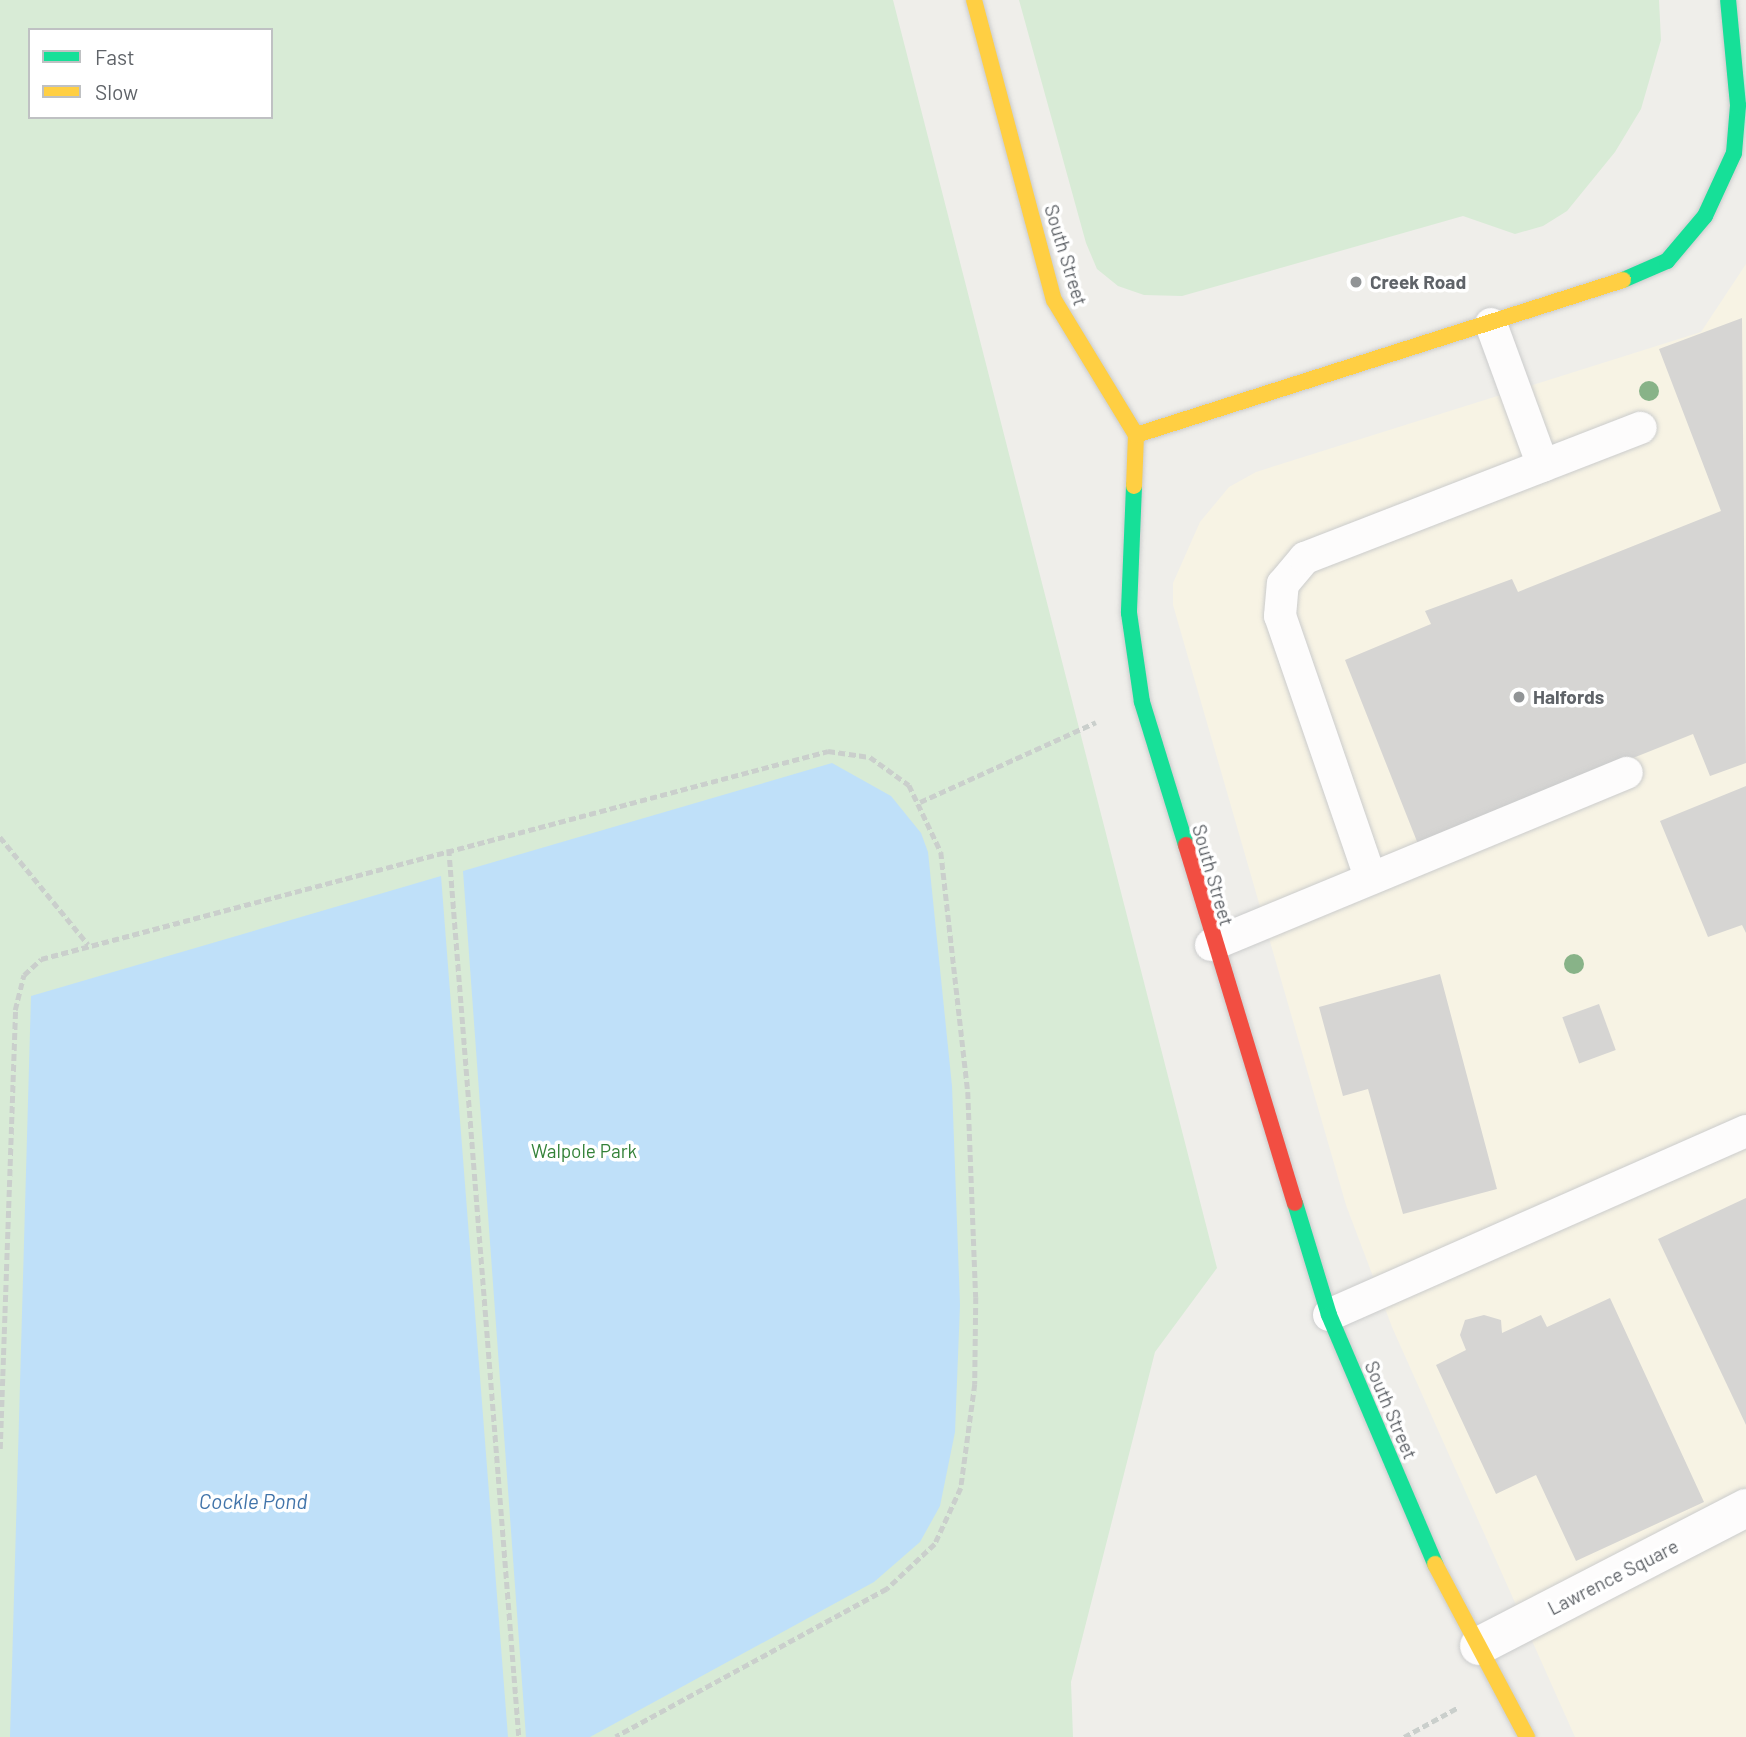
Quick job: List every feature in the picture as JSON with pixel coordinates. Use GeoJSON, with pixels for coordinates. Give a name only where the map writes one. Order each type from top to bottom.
{"type":"FeatureCollection","features":[{"type":"Feature","properties":{"kind":"main road","name":"South Street"},"geometry":{"type":"LineString","coordinates":[[974,0],[1054,300],[1136,435],[1129,613],[1142,702],[1211,945],[1329,1315],[1435,1563],[1527,1737]]}},
{"type":"Feature","properties":{"kind":"main road"},"geometry":{"type":"LineString","coordinates":[[1136,435],[1623,284],[1667,261],[1705,216],[1740,159],[1737,86],[1728,0]]}},
{"type":"Feature","properties":{"kind":"street","name":"Lawrence Square"},"geometry":{"type":"LineString","coordinates":[[1479,1646],[1746,1508]]}},
{"type":"Feature","properties":{"kind":"lane"},"geometry":{"type":"LineString","coordinates":[[1491,324],[1543,466]]}},
{"type":"Feature","properties":{"kind":"lane"},"geometry":{"type":"LineString","coordinates":[[1369,874],[1280,616],[1283,583],[1305,558],[1642,428]]}},
{"type":"Feature","properties":{"kind":"lane"},"geometry":{"type":"LineString","coordinates":[[1211,945],[1369,874],[1627,773]]}},
{"type":"Feature","properties":{"kind":"lane"},"geometry":{"type":"LineString","coordinates":[[1329,1315],[1746,1131]]}},
{"type":"Feature","properties":{"kind":"path"},"geometry":{"type":"LineString","coordinates":[[920,802],[1142,702]]}},
{"type":"Feature","properties":{"kind":"path"},"geometry":{"type":"LineString","coordinates":[[0,1449],[15,1010],[24,975],[41,958],[828,751],[870,757],[920,802],[941,852],[968,1093],[975,1384],[961,1488],[935,1544],[887,1589],[616,1737]]}},
{"type":"Feature","properties":{"kind":"path"},"geometry":{"type":"LineString","coordinates":[[0,836],[88,944]]}},
{"type":"Feature","properties":{"kind":"path"},"geometry":{"type":"LineString","coordinates":[[449,849],[519,1737]]}},
{"type":"Feature","properties":{"kind":"path"},"geometry":{"type":"LineString","coordinates":[[1404,1737],[1501,1684]]}},
{"type":"Feature","properties":{"kind":"shaded area"},"geometry":{"type":"Polygon","coordinates":[[[1746,264],[1746,1737],[1575,1737],[1392,1327],[1346,1205],[1173,605],[1173,583],[1200,522],[1229,487],[1256,472],[1701,332],[1746,264]]]}},
{"type":"Feature","properties":{"kind":"green space","name":"Walpole Park"},"geometry":{"type":"Polygon","coordinates":[[[0,0],[893,0],[1217,1268],[1155,1352],[1071,1682],[1073,1737],[0,1737],[0,0]]]}},
{"type":"Feature","properties":{"kind":"green space"},"geometry":{"type":"Polygon","coordinates":[[[1019,0],[1659,0],[1661,40],[1641,109],[1615,152],[1567,211],[1543,226],[1515,234],[1463,216],[1182,296],[1144,295],[1118,286],[1097,269],[1086,243],[1019,0]]]}},
{"type":"Feature","properties":{"kind":"water"},"geometry":{"type":"Polygon","coordinates":[[[832,763],[891,796],[921,833],[928,852],[952,1086],[960,1305],[955,1432],[940,1506],[920,1542],[874,1582],[590,1737],[526,1737],[463,871],[832,763]]]}},
{"type":"Feature","properties":{"kind":"water","name":"Cockle Pond"},"geometry":{"type":"Polygon","coordinates":[[[441,876],[508,1737],[10,1737],[31,996],[441,876]]]}},
{"type":"Feature","properties":{"kind":"building","name":"Halfords"},"geometry":{"type":"Polygon","coordinates":[[[1742,318],[1746,763],[1710,776],[1693,734],[1418,844],[1345,660],[1431,624],[1425,611],[1512,579],[1518,592],[1721,511],[1659,349],[1742,318]]]}},
{"type":"Feature","properties":{"kind":"building"},"geometry":{"type":"Polygon","coordinates":[[[1746,786],[1746,933],[1742,925],[1708,937],[1660,821],[1746,786]]]}},
{"type":"Feature","properties":{"kind":"building"},"geometry":{"type":"Polygon","coordinates":[[[1440,974],[1497,1189],[1403,1214],[1368,1089],[1343,1096],[1319,1007],[1440,974]]]}},
{"type":"Feature","properties":{"kind":"building"},"geometry":{"type":"Polygon","coordinates":[[[1599,1004],[1616,1050],[1579,1063],[1562,1017],[1599,1004]]]}},
{"type":"Feature","properties":{"kind":"building"},"geometry":{"type":"Polygon","coordinates":[[[1746,1198],[1746,1425],[1658,1239],[1746,1198]]]}},
{"type":"Feature","properties":{"kind":"building"},"geometry":{"type":"Polygon","coordinates":[[[1610,1298],[1704,1502],[1576,1561],[1536,1475],[1496,1494],[1436,1365],[1466,1350],[1460,1335],[1465,1320],[1484,1315],[1501,1320],[1502,1333],[1541,1315],[1547,1327],[1610,1298]]]}},
{"type":"Feature","properties":{"kind":"traffic: fast"},"geometry":{"type":"LineString","coordinates":[[1623,280],[1667,261],[1705,216],[1734,153],[1738,105],[1728,0]]}},
{"type":"Feature","properties":{"kind":"traffic: fast"},"geometry":{"type":"LineString","coordinates":[[1134,486],[1129,613],[1142,702],[1186,845]]}},
{"type":"Feature","properties":{"kind":"traffic: fast"},"geometry":{"type":"LineString","coordinates":[[1295,1203],[1329,1315],[1435,1564]]}},
{"type":"Feature","properties":{"kind":"traffic: slow"},"geometry":{"type":"LineString","coordinates":[[974,0],[1054,300],[1136,435],[1134,486]]}},
{"type":"Feature","properties":{"kind":"traffic: slow"},"geometry":{"type":"LineString","coordinates":[[1136,435],[1623,280]]}},
{"type":"Feature","properties":{"kind":"traffic: slow"},"geometry":{"type":"LineString","coordinates":[[1435,1564],[1527,1737]]}},
{"type":"Feature","properties":{"kind":"traffic: jam"},"geometry":{"type":"LineString","coordinates":[[1186,845],[1295,1203]]}},
{"type":"Feature","properties":{"kind":"place","name":"Creek Road"},"geometry":{"type":"Point","coordinates":[1356,282]}},
{"type":"Feature","properties":{"kind":"place","name":"Halfords"},"geometry":{"type":"Point","coordinates":[1519,697]}}]}
